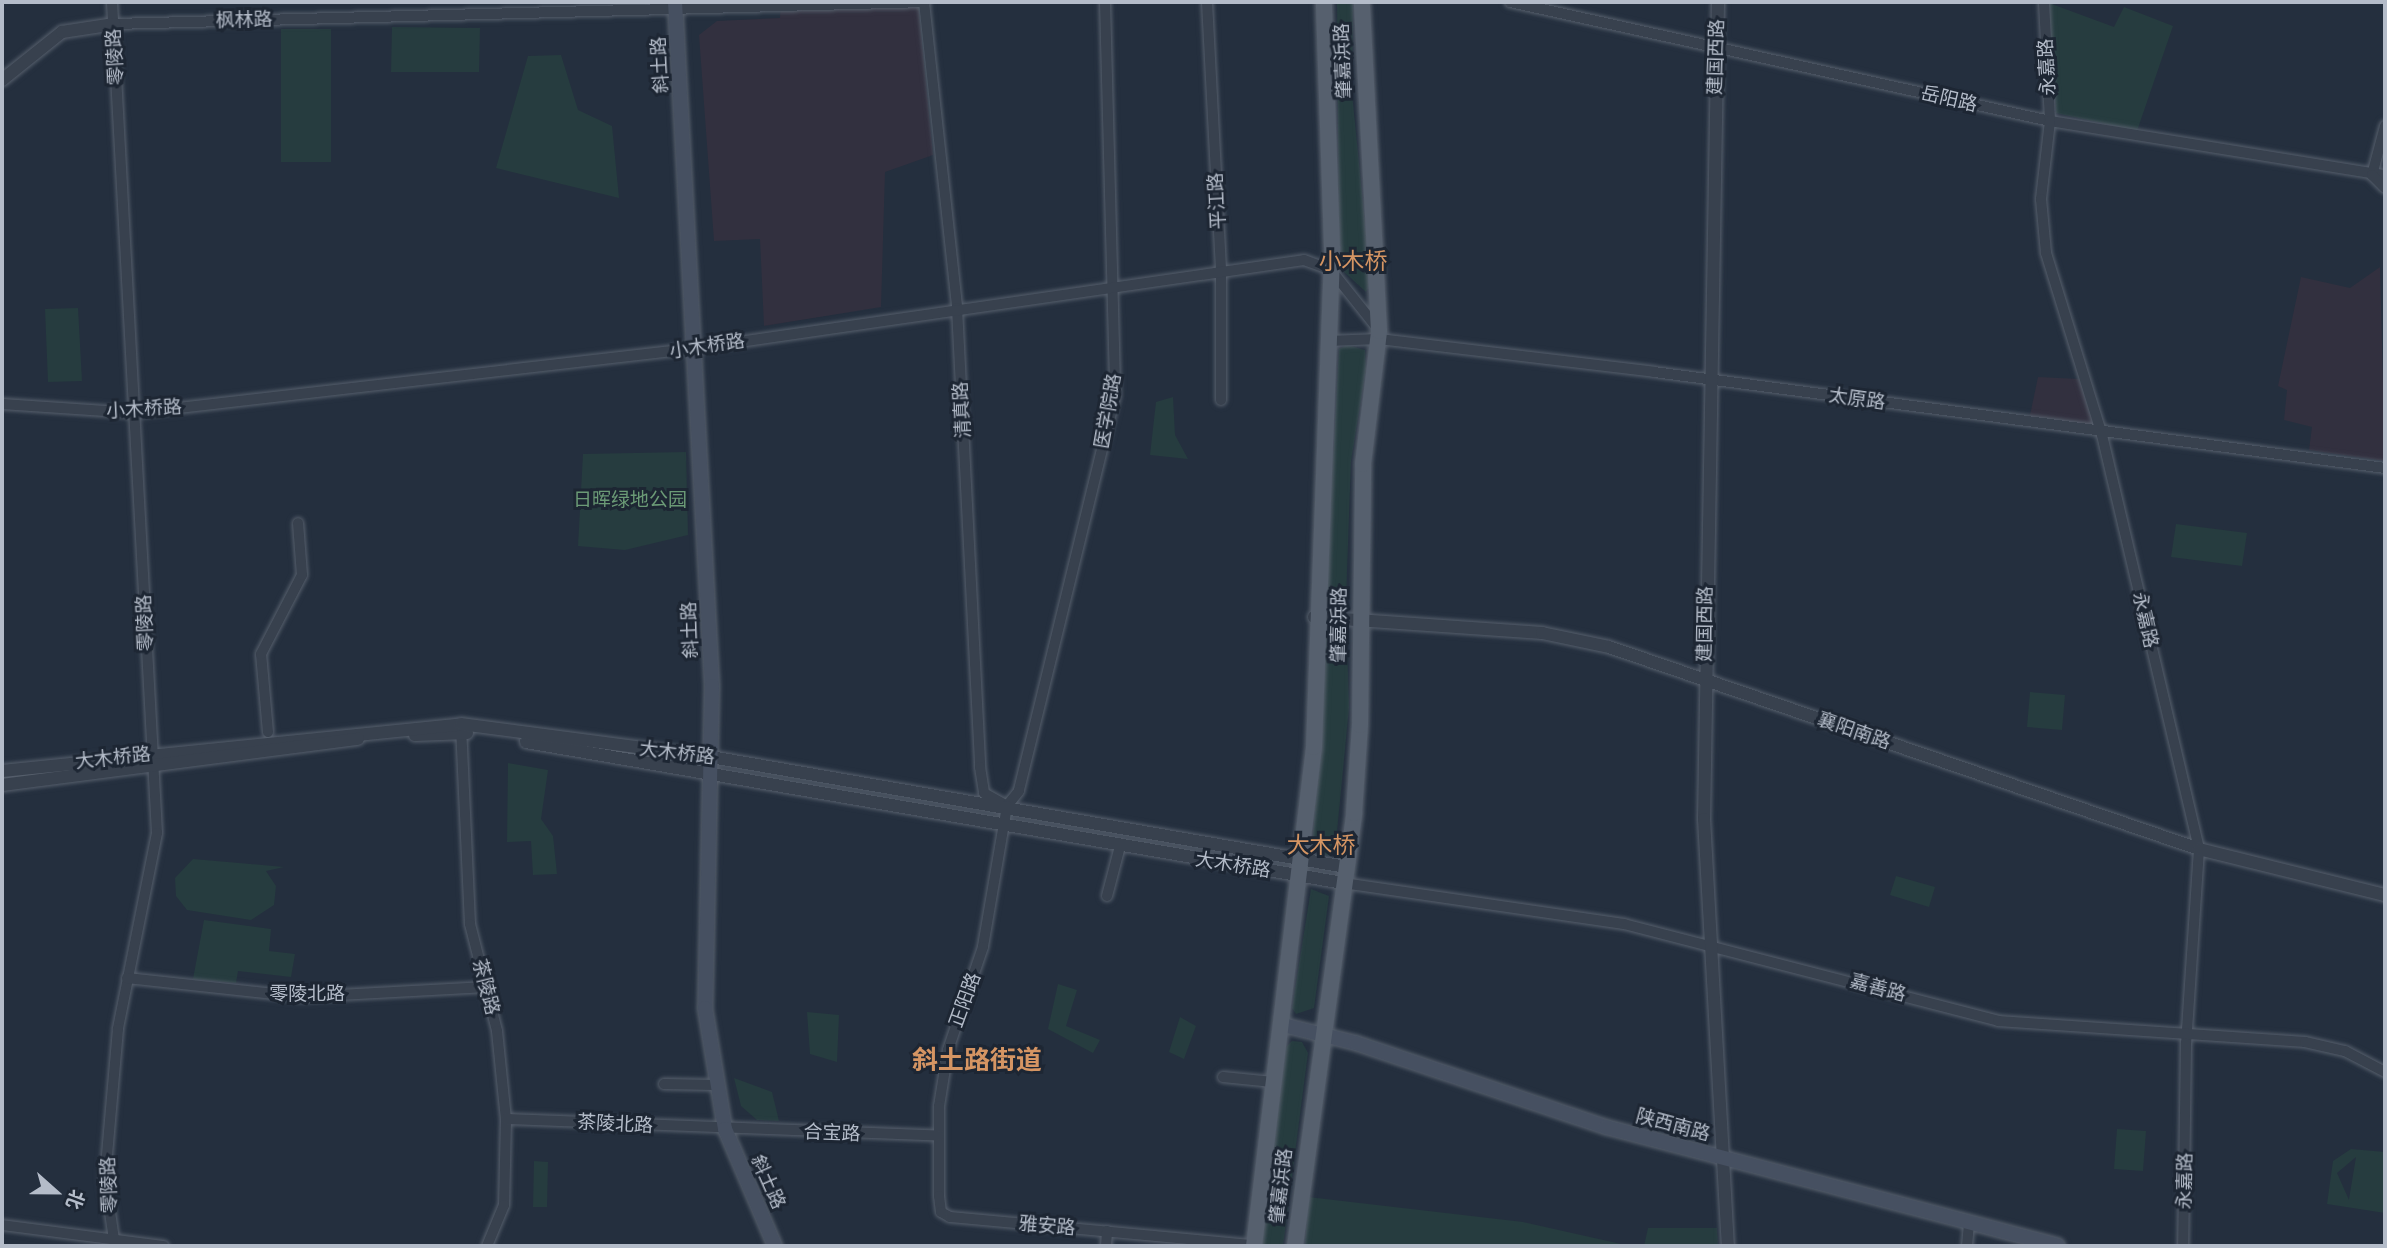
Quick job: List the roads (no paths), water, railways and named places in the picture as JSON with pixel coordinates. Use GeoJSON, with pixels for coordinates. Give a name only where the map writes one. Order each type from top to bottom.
{"type":"FeatureCollection","features":[{"type":"Feature","properties":{"kind":"main road","name":"肇嘉浜路"},"geometry":{"type":"LineString","coordinates":[[1254,1245],[1273,1082],[1306,857],[1314,617],[1331,270],[1325,2]]}},
{"type":"Feature","properties":{"kind":"main road","name":"肇嘉浜路"},"geometry":{"type":"LineString","coordinates":[[1295,1246],[1345,875],[1359,738],[1363,464],[1379,335],[1362,2]]}},
{"type":"Feature","properties":{"kind":"main road","name":"斜土路"},"geometry":{"type":"LineString","coordinates":[[676,7],[698,348],[711,764],[704,965],[715,1085],[725,1129],[775,1246]]}},
{"type":"Feature","properties":{"kind":"main road","name":"陕西南路"},"geometry":{"type":"LineString","coordinates":[[1283,1025],[1323,1034],[1559,1112],[2058,1246]]}},
{"type":"Feature","properties":{"kind":"street","name":"零陵路"},"geometry":{"type":"LineString","coordinates":[[112,2],[153,768],[155,857],[127,978],[105,1178],[114,1240]]}},
{"type":"Feature","properties":{"kind":"street","name":"枫林路"},"geometry":{"type":"LineString","coordinates":[[2,80],[62,32],[114,24],[924,2]]}},
{"type":"Feature","properties":{"kind":"street","name":"清真路"},"geometry":{"type":"LineString","coordinates":[[924,2],[957,308],[980,767],[985,793],[1007,806]]}},
{"type":"Feature","properties":{"kind":"street","name":"医学院路"},"geometry":{"type":"LineString","coordinates":[[1007,806],[1019,791],[1115,396],[1115,285],[1105,2]]}},
{"type":"Feature","properties":{"kind":"street","name":"平江路"},"geometry":{"type":"LineString","coordinates":[[1207,2],[1221,271],[1221,400]]}},
{"type":"Feature","properties":{"kind":"street","name":"岳阳路"},"geometry":{"type":"LineString","coordinates":[[1510,2],[2050,121],[2385,175]]}},
{"type":"Feature","properties":{"kind":"street","name":"建国西路"},"geometry":{"type":"LineString","coordinates":[[1718,2],[1714,46],[1704,680],[1710,943],[1726,1158],[1727,1246]]}},
{"type":"Feature","properties":{"kind":"street","name":"永嘉路"},"geometry":{"type":"LineString","coordinates":[[2044,2],[2050,121],[2041,199],[2046,253],[2102,435],[2199,849],[2187,1033],[2183,1246]]}},
{"type":"Feature","properties":{"kind":"street"},"geometry":{"type":"LineString","coordinates":[[2385,125],[2372,175],[2385,188]]}},
{"type":"Feature","properties":{"kind":"street","name":"小木桥路"},"geometry":{"type":"LineString","coordinates":[[2,404],[135,413],[698,348],[1115,285],[1304,260],[1331,270]]}},
{"type":"Feature","properties":{"kind":"street"},"geometry":{"type":"LineString","coordinates":[[1331,270],[1379,335]]}},
{"type":"Feature","properties":{"kind":"street","name":"太原路"},"geometry":{"type":"LineString","coordinates":[[1328,341],[1379,335],[2102,435],[2385,468]]}},
{"type":"Feature","properties":{"kind":"street"},"geometry":{"type":"LineString","coordinates":[[268,732],[261,654],[302,575],[298,523]]}},
{"type":"Feature","properties":{"kind":"street","name":"襄阳南路"},"geometry":{"type":"LineString","coordinates":[[1314,617],[1556,635],[1704,680],[2199,849],[2385,895]]}},
{"type":"Feature","properties":{"kind":"street","name":"大木桥路"},"geometry":{"type":"LineString","coordinates":[[2,785],[153,768],[386,735],[462,728]]}},
{"type":"Feature","properties":{"kind":"street","name":"大木桥路"},"geometry":{"type":"LineString","coordinates":[[2,771],[152,754],[462,728],[1007,806],[1306,857],[1345,875]]}},
{"type":"Feature","properties":{"kind":"street","name":"茶陵路"},"geometry":{"type":"LineString","coordinates":[[462,728],[470,924],[487,987],[506,1119],[504,1205],[487,1246]]}},
{"type":"Feature","properties":{"kind":"street","name":"大木桥路"},"geometry":{"type":"LineString","coordinates":[[711,764],[1004,825],[1120,846],[1302,876],[1345,875]]}},
{"type":"Feature","properties":{"kind":"street","name":"正阳路"},"geometry":{"type":"LineString","coordinates":[[966,1219],[941,1212],[939,1136],[946,1062],[983,947],[1007,806]]}},
{"type":"Feature","properties":{"kind":"street"},"geometry":{"type":"LineString","coordinates":[[1107,896],[1120,846]]}},
{"type":"Feature","properties":{"kind":"street"},"geometry":{"type":"LineString","coordinates":[[1345,875],[1369,887]]}},
{"type":"Feature","properties":{"kind":"street","name":"嘉善路"},"geometry":{"type":"LineString","coordinates":[[1345,875],[1369,887],[1710,943],[1998,1021],[2318,1044],[2385,1072]]}},
{"type":"Feature","properties":{"kind":"street","name":"零陵北路"},"geometry":{"type":"LineString","coordinates":[[127,978],[302,997],[487,987]]}},
{"type":"Feature","properties":{"kind":"street"},"geometry":{"type":"LineString","coordinates":[[1223,1077],[1273,1082]]}},
{"type":"Feature","properties":{"kind":"street"},"geometry":{"type":"LineString","coordinates":[[664,1084],[715,1085]]}},
{"type":"Feature","properties":{"kind":"street","name":"茶陵北路"},"geometry":{"type":"LineString","coordinates":[[506,1119],[593,1118],[725,1129]]}},
{"type":"Feature","properties":{"kind":"street","name":"合宝路"},"geometry":{"type":"LineString","coordinates":[[725,1129],[939,1136]]}},
{"type":"Feature","properties":{"kind":"street","name":"雅安路"},"geometry":{"type":"LineString","coordinates":[[966,1219],[1254,1245]]}},
{"type":"Feature","properties":{"kind":"street"},"geometry":{"type":"LineString","coordinates":[[1967,1246],[1969,1223]]}},
{"type":"Feature","properties":{"kind":"street"},"geometry":{"type":"LineString","coordinates":[[2,1225],[164,1246]]}},
{"type":"Feature","properties":{"kind":"street"},"geometry":{"type":"LineString","coordinates":[[1106,1246],[1107,1231]]}},
{"type":"Feature","properties":{"kind":"district","name":"小木桥"},"geometry":{"type":"Point","coordinates":[1353,261]}},
{"type":"Feature","properties":{"kind":"district","name":"大木桥"},"geometry":{"type":"Point","coordinates":[1321,845]}},
{"type":"Feature","properties":{"kind":"district","name":"斜土路街道"},"geometry":{"type":"Point","coordinates":[977,1061]}},
{"type":"Feature","properties":{"kind":"park label","name":"日晖绿地公园"},"geometry":{"type":"Point","coordinates":[630,500]}}]}
